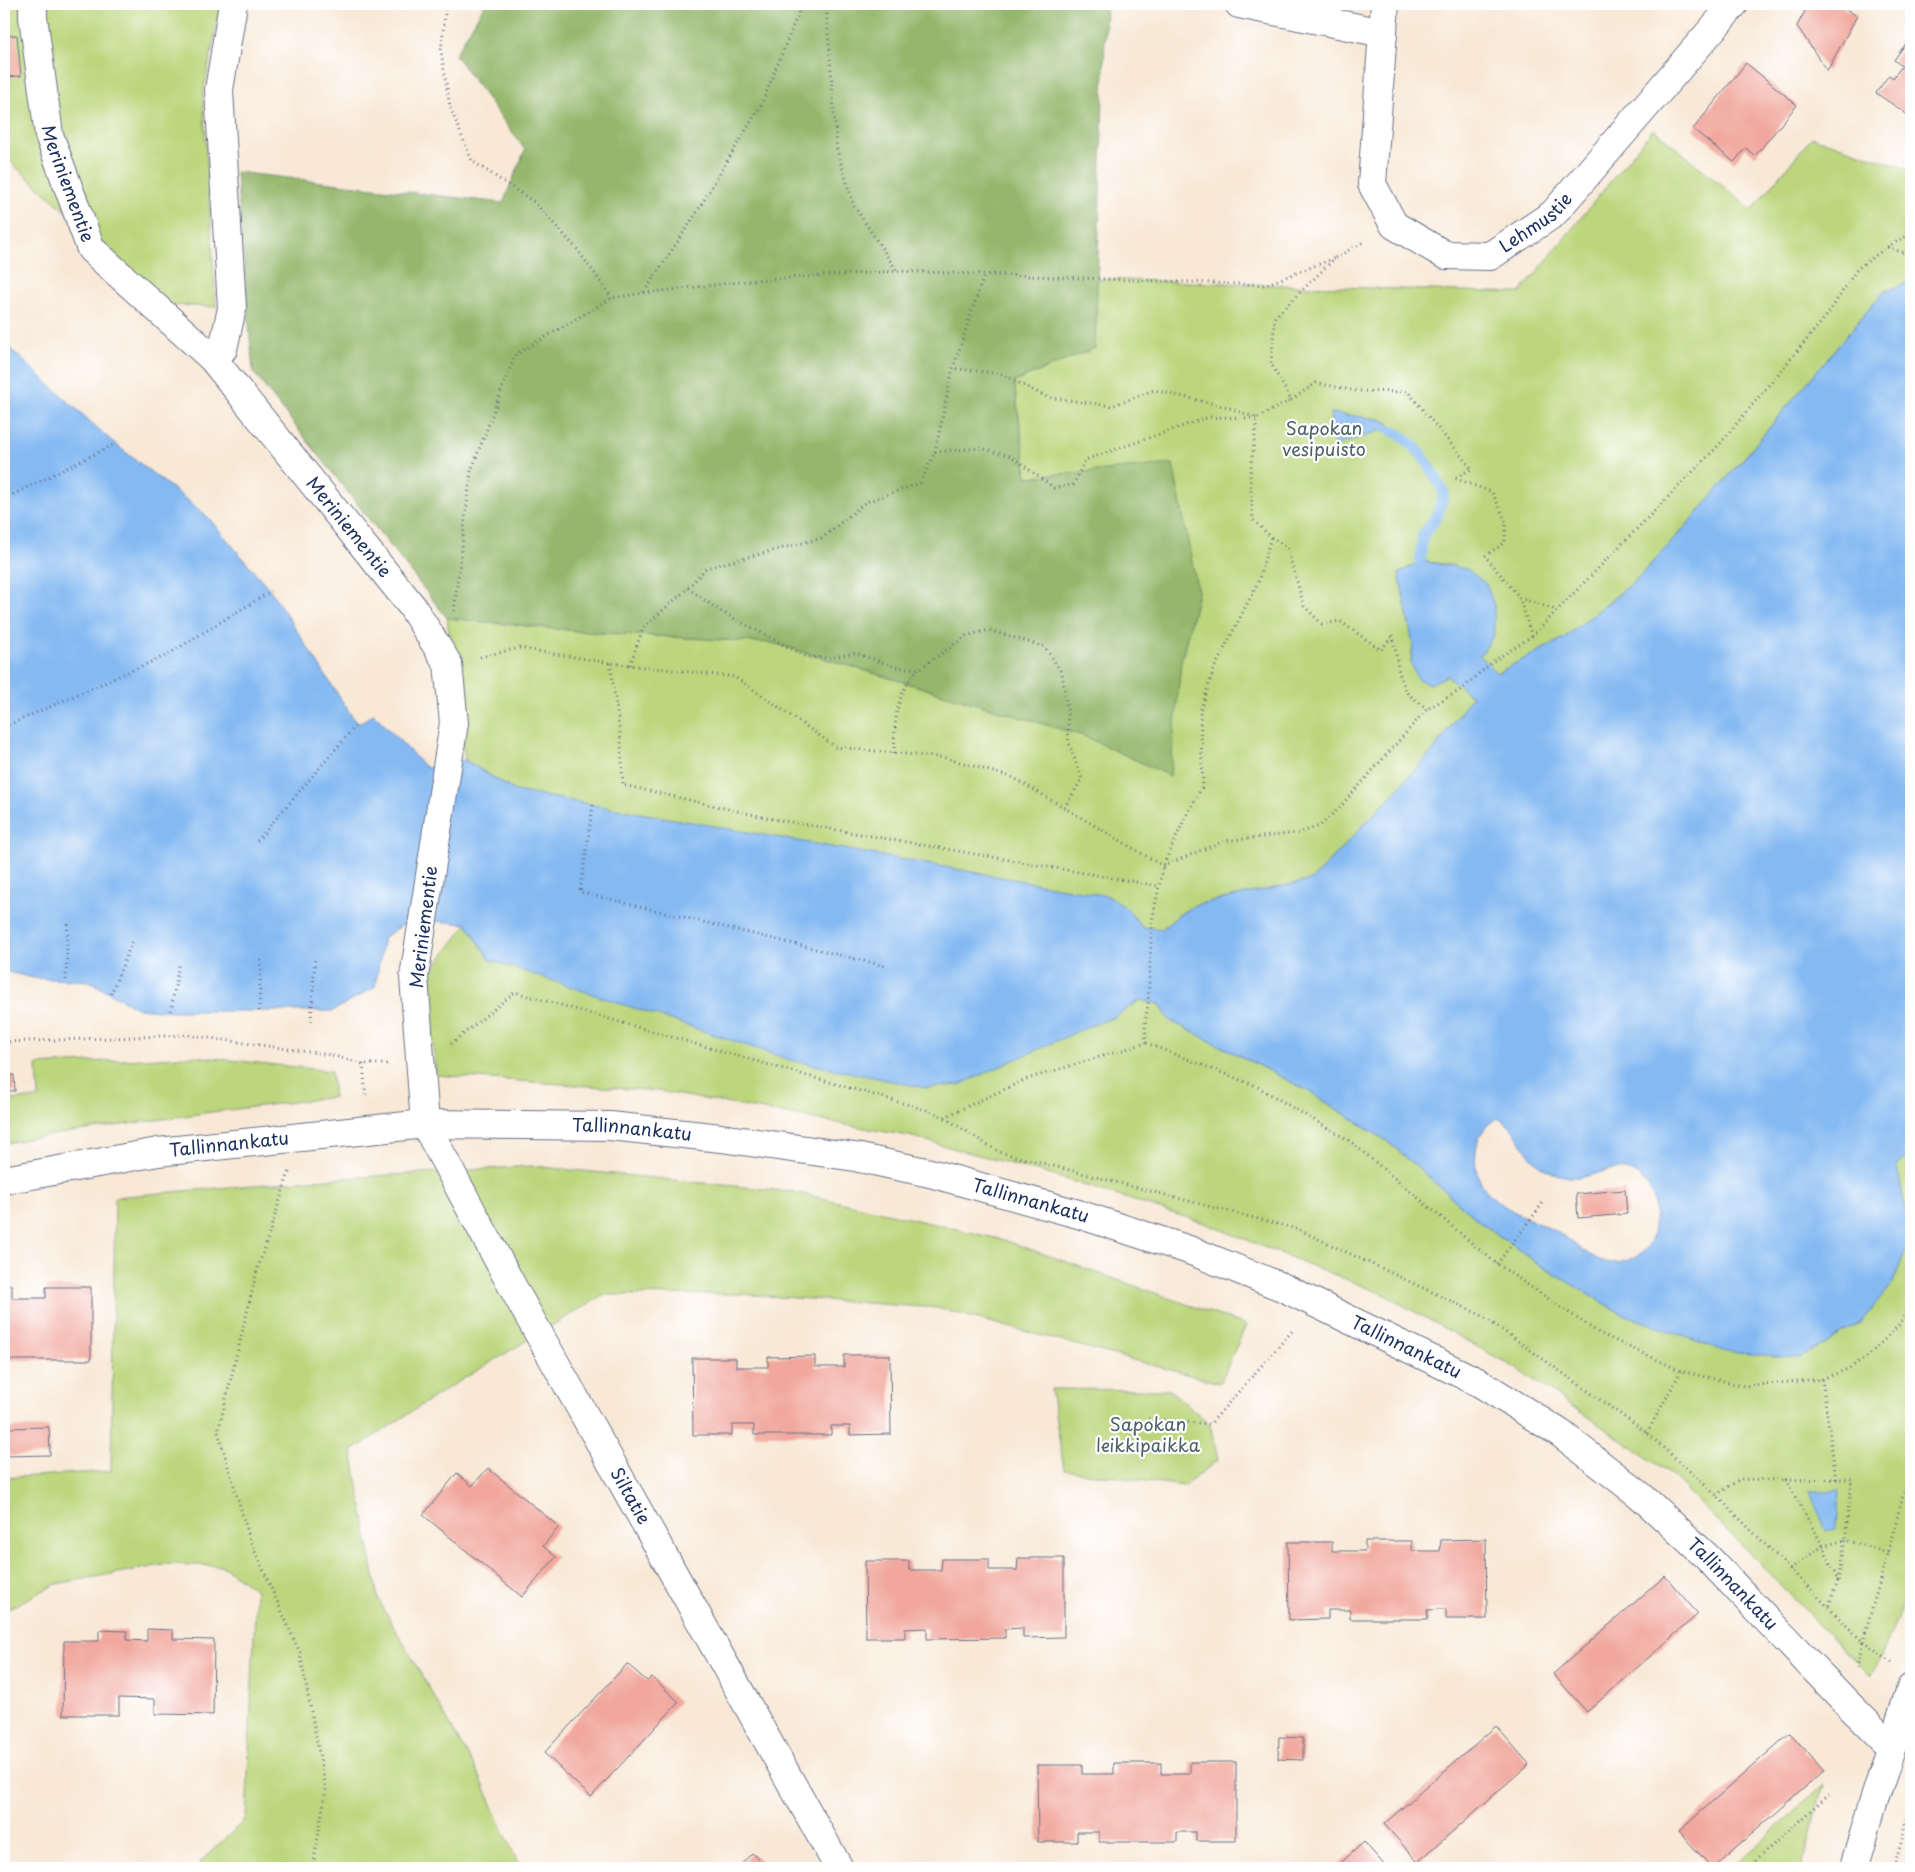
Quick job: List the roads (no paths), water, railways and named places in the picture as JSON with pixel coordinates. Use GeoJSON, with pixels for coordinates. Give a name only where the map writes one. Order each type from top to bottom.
{"type":"FeatureCollection","features":[{"type":"Feature","properties":{"kind":"street","name":"Meriniementie"},"geometry":{"type":"LineString","coordinates":[[33,4],[49,135],[91,249],[212,358],[411,605],[448,664],[454,723],[414,978],[425,1124]]}},
{"type":"Feature","properties":{"kind":"street"},"geometry":{"type":"LineString","coordinates":[[212,358],[223,349],[232,308],[218,90],[232,4]]}},
{"type":"Feature","properties":{"kind":"street"},"geometry":{"type":"LineString","coordinates":[[1239,4],[1382,33],[1385,4]]}},
{"type":"Feature","properties":{"kind":"street","name":"Lehmustie"},"geometry":{"type":"LineString","coordinates":[[1382,33],[1372,184],[1394,225],[1445,255],[1490,256],[1553,214],[1734,4]]}},
{"type":"Feature","properties":{"kind":"street","name":"Tallinnankatu"},"geometry":{"type":"LineString","coordinates":[[4,1180],[158,1152],[425,1124],[610,1126],[721,1138],[855,1157],[930,1173],[1078,1214],[1188,1250],[1282,1287],[1480,1383],[1560,1433],[1641,1496],[1707,1558],[1891,1747]]}},
{"type":"Feature","properties":{"kind":"street","name":"Siltatie"},"geometry":{"type":"LineString","coordinates":[[425,1124],[517,1295],[839,1868]]}},
{"type":"Feature","properties":{"kind":"street"},"geometry":{"type":"LineString","coordinates":[[1854,1868],[1911,1688]]}},
{"type":"Feature","properties":{"kind":"water"},"geometry":{"type":"Polygon","coordinates":[[[1911,284],[1911,1152],[1897,1167],[1911,1237],[1892,1285],[1860,1323],[1800,1358],[1726,1352],[1623,1314],[1544,1268],[1480,1222],[1387,1141],[1305,1089],[1169,1020],[1160,1004],[1140,1000],[1115,1017],[1092,1025],[959,1085],[926,1088],[790,1060],[490,960],[467,924],[424,920],[404,924],[384,937],[375,987],[333,1011],[171,1011],[137,1008],[89,981],[33,978],[4,971],[4,346],[6,345],[115,444],[206,515],[271,591],[357,724],[374,714],[426,768],[465,760],[515,791],[1108,896],[1126,908],[1142,927],[1162,929],[1180,914],[1195,905],[1312,880],[1434,750],[1472,696],[1447,676],[1430,684],[1417,679],[1411,662],[1413,644],[1399,574],[1420,561],[1467,569],[1487,585],[1494,606],[1494,635],[1480,656],[1497,673],[1564,638],[1635,581],[1697,514],[1884,291],[1911,284]],[[1498,1118],[1489,1124],[1482,1132],[1477,1146],[1476,1169],[1481,1183],[1490,1195],[1516,1213],[1560,1234],[1585,1252],[1606,1262],[1621,1262],[1634,1258],[1644,1251],[1652,1237],[1655,1211],[1651,1193],[1642,1179],[1635,1174],[1618,1169],[1578,1177],[1553,1173],[1540,1166],[1533,1159],[1506,1123],[1498,1118]]]}},
{"type":"Feature","properties":{"kind":"water"},"geometry":{"type":"Polygon","coordinates":[[[1330,413],[1380,419],[1389,423],[1392,431],[1380,431],[1334,446],[1330,413]]]}},
{"type":"Feature","properties":{"kind":"water"},"geometry":{"type":"Polygon","coordinates":[[[1810,1491],[1839,1491],[1837,1529],[1826,1531],[1810,1491]]]}},
{"type":"Feature","properties":{"kind":"waterway"},"geometry":{"type":"LineString","coordinates":[[1392,431],[1402,436],[1417,449],[1429,465],[1444,493],[1437,517],[1423,535],[1420,561]]}},
{"type":"Feature","properties":{"kind":"park label","name":"Sapokan vesipuisto"},"geometry":{"type":"Point","coordinates":[1324,439]}},
{"type":"Feature","properties":{"kind":"park label","name":"Sapokan leikkipaikka"},"geometry":{"type":"Point","coordinates":[1148,1435]}}]}
